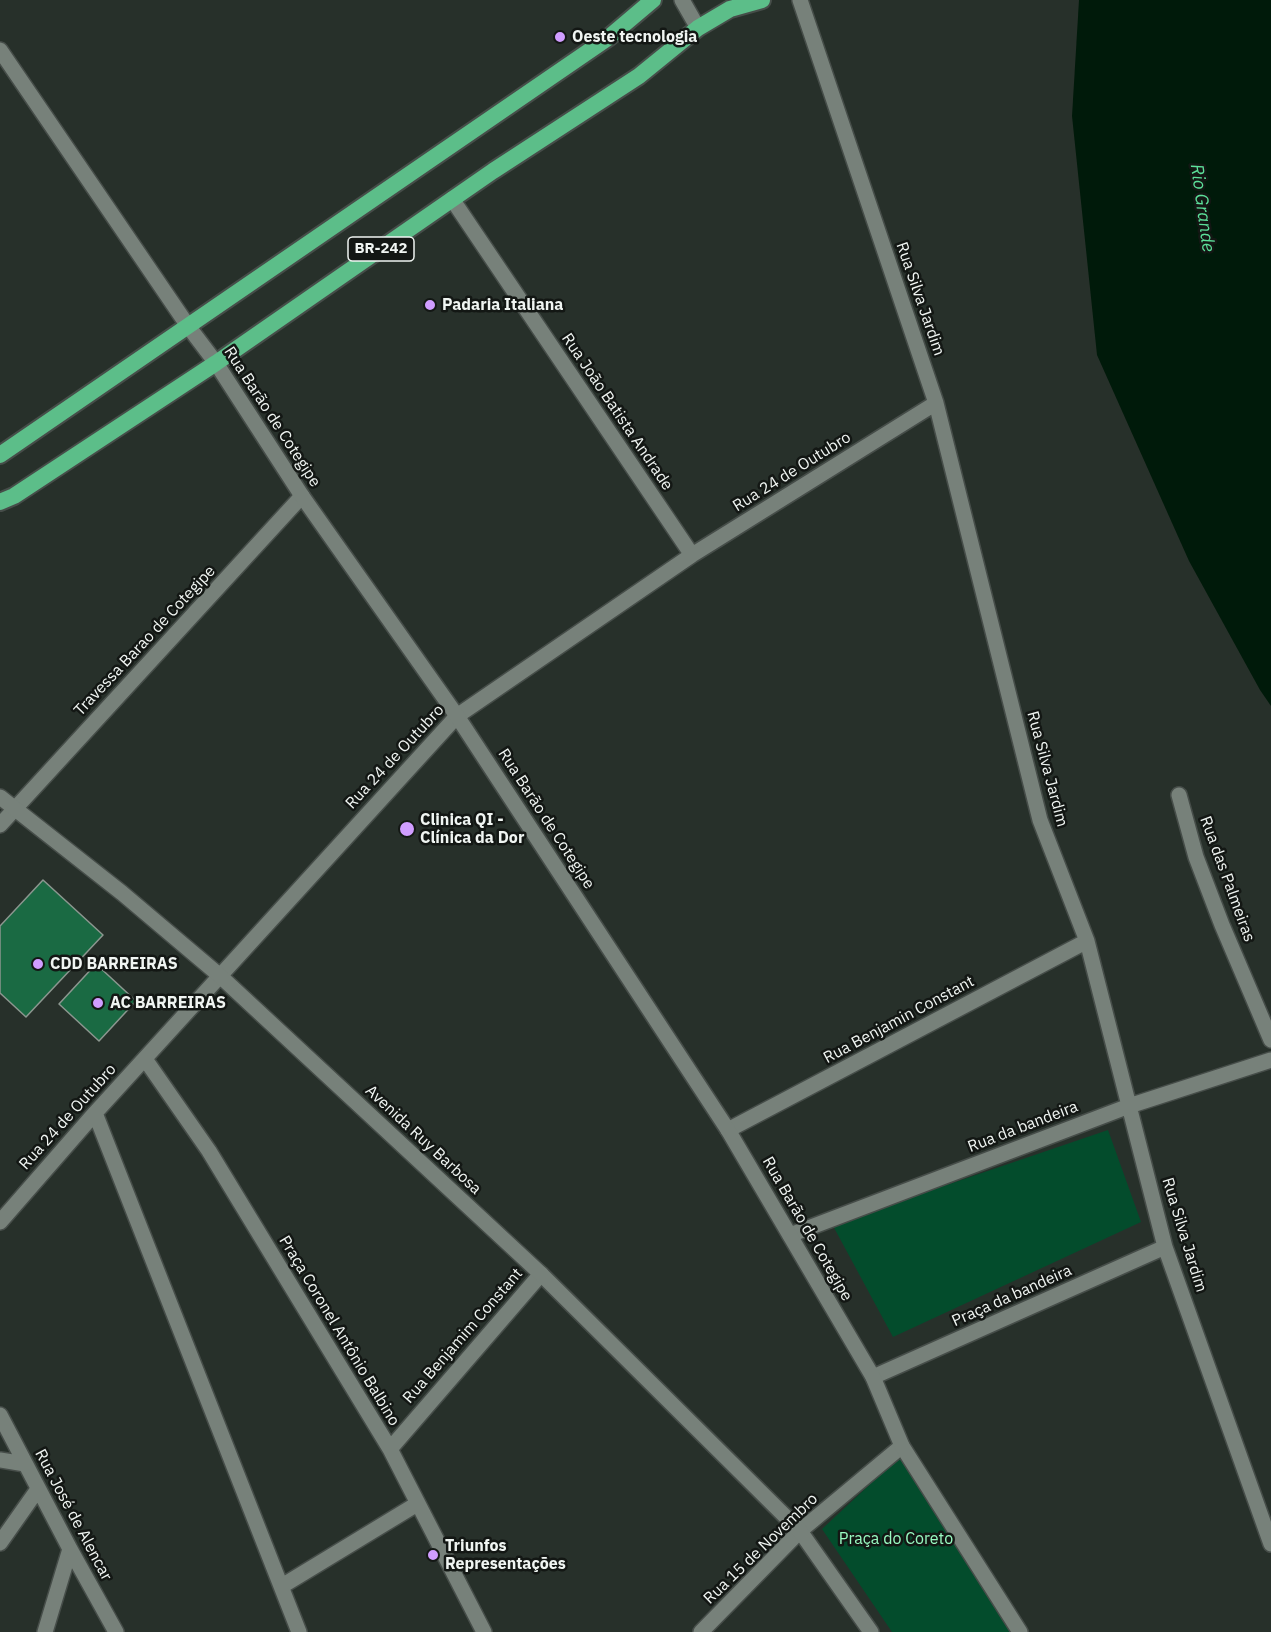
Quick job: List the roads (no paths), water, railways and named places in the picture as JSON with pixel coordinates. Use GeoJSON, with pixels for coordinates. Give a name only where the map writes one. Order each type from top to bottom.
{"type":"FeatureCollection","features":[{"type":"Feature","properties":{"kind":"highway","name":"BR-242"},"geometry":{"type":"LineString","coordinates":[[0,455],[608,38],[653,0]]}},
{"type":"Feature","properties":{"kind":"highway","name":"BR-242"},"geometry":{"type":"LineString","coordinates":[[7,499],[216,363],[452,199],[639,76],[727,4],[762,0]]}},
{"type":"Feature","properties":{"kind":"street"},"geometry":{"type":"LineString","coordinates":[[682,0],[698,28]]}},
{"type":"Feature","properties":{"kind":"street","name":"Rua Silva Jardim"},"geometry":{"type":"LineString","coordinates":[[800,0],[936,403],[1040,820],[1087,941],[1165,1247],[1271,1544]]}},
{"type":"Feature","properties":{"kind":"street","name":"Rua Barão de Cotegipe"},"geometry":{"type":"LineString","coordinates":[[0,50],[188,326],[216,363],[302,496],[457,716],[728,1130],[873,1377],[902,1446],[1020,1632]]}},
{"type":"Feature","properties":{"kind":"street","name":"Rua João Batista Andrade"},"geometry":{"type":"LineString","coordinates":[[452,199],[692,555]]}},
{"type":"Feature","properties":{"kind":"street","name":"Rua 24 de Outubro"},"geometry":{"type":"LineString","coordinates":[[1,1217],[457,716],[692,555],[936,403]]}},
{"type":"Feature","properties":{"kind":"street","name":"Travessa Barao de Cotegipe"},"geometry":{"type":"LineString","coordinates":[[0,825],[302,496]]}},
{"type":"Feature","properties":{"kind":"street"},"geometry":{"type":"LineString","coordinates":[[0,508],[7,499]]}},
{"type":"Feature","properties":{"kind":"street","name":"Rua das Palmeiras"},"geometry":{"type":"LineString","coordinates":[[1179,795],[1196,857],[1271,1040]]}},
{"type":"Feature","properties":{"kind":"street","name":"Avenida Ruy Barbosa"},"geometry":{"type":"LineString","coordinates":[[0,797],[122,893],[219,975],[541,1274],[800,1531],[871,1632]]}},
{"type":"Feature","properties":{"kind":"street","name":"Rua Benjamin Constant"},"geometry":{"type":"LineString","coordinates":[[728,1130],[1087,941]]}},
{"type":"Feature","properties":{"kind":"street","name":"Praça Coronel Antônio Balbino"},"geometry":{"type":"LineString","coordinates":[[145,1059],[209,1151],[390,1449],[484,1632]]}},
{"type":"Feature","properties":{"kind":"street","name":"Rua da bandeira"},"geometry":{"type":"LineString","coordinates":[[790,1235],[1129,1106],[1271,1060]]}},
{"type":"Feature","properties":{"kind":"street"},"geometry":{"type":"LineString","coordinates":[[95,1113],[299,1632]]}},
{"type":"Feature","properties":{"kind":"street","name":"Praça da bandeira"},"geometry":{"type":"LineString","coordinates":[[873,1377],[1165,1247]]}},
{"type":"Feature","properties":{"kind":"street","name":"Rua Benjamim Constant"},"geometry":{"type":"LineString","coordinates":[[390,1449],[541,1274]]}},
{"type":"Feature","properties":{"kind":"street","name":"Rua José de Alencar"},"geometry":{"type":"LineString","coordinates":[[0,1415],[116,1632]]}},
{"type":"Feature","properties":{"kind":"street","name":"Rua 15 de Novembro"},"geometry":{"type":"LineString","coordinates":[[701,1632],[800,1531],[902,1446]]}},
{"type":"Feature","properties":{"kind":"street"},"geometry":{"type":"LineString","coordinates":[[0,1460],[25,1464]]}},
{"type":"Feature","properties":{"kind":"street"},"geometry":{"type":"LineString","coordinates":[[0,1544],[38,1489]]}},
{"type":"Feature","properties":{"kind":"street"},"geometry":{"type":"LineString","coordinates":[[282,1586],[417,1504]]}},
{"type":"Feature","properties":{"kind":"street"},"geometry":{"type":"LineString","coordinates":[[45,1632],[70,1549]]}},
{"type":"Feature","properties":{"kind":"water","name":"Rio Grande"},"geometry":{"type":"Polygon","coordinates":[[[1079,0],[1271,0],[1271,706],[1189,561],[1097,355],[1072,116],[1079,0]]]}},
{"type":"Feature","properties":{"kind":"place","name":"Oeste tecnologia"},"geometry":{"type":"Point","coordinates":[560,37]}},
{"type":"Feature","properties":{"kind":"place","name":"Padaria Italiana"},"geometry":{"type":"Point","coordinates":[430,305]}},
{"type":"Feature","properties":{"kind":"place","name":"Clinica QI - Clínica da Dor"},"geometry":{"type":"Point","coordinates":[407,829]}},
{"type":"Feature","properties":{"kind":"place","name":"CDD BARREIRAS"},"geometry":{"type":"Point","coordinates":[38,964]}},
{"type":"Feature","properties":{"kind":"place","name":"AC BARREIRAS"},"geometry":{"type":"Point","coordinates":[98,1003]}},
{"type":"Feature","properties":{"kind":"place","name":"Triunfos Representações"},"geometry":{"type":"Point","coordinates":[433,1555]}},
{"type":"Feature","properties":{"kind":"park label","name":"Praça do Coreto"},"geometry":{"type":"Point","coordinates":[896,1539]}}]}
